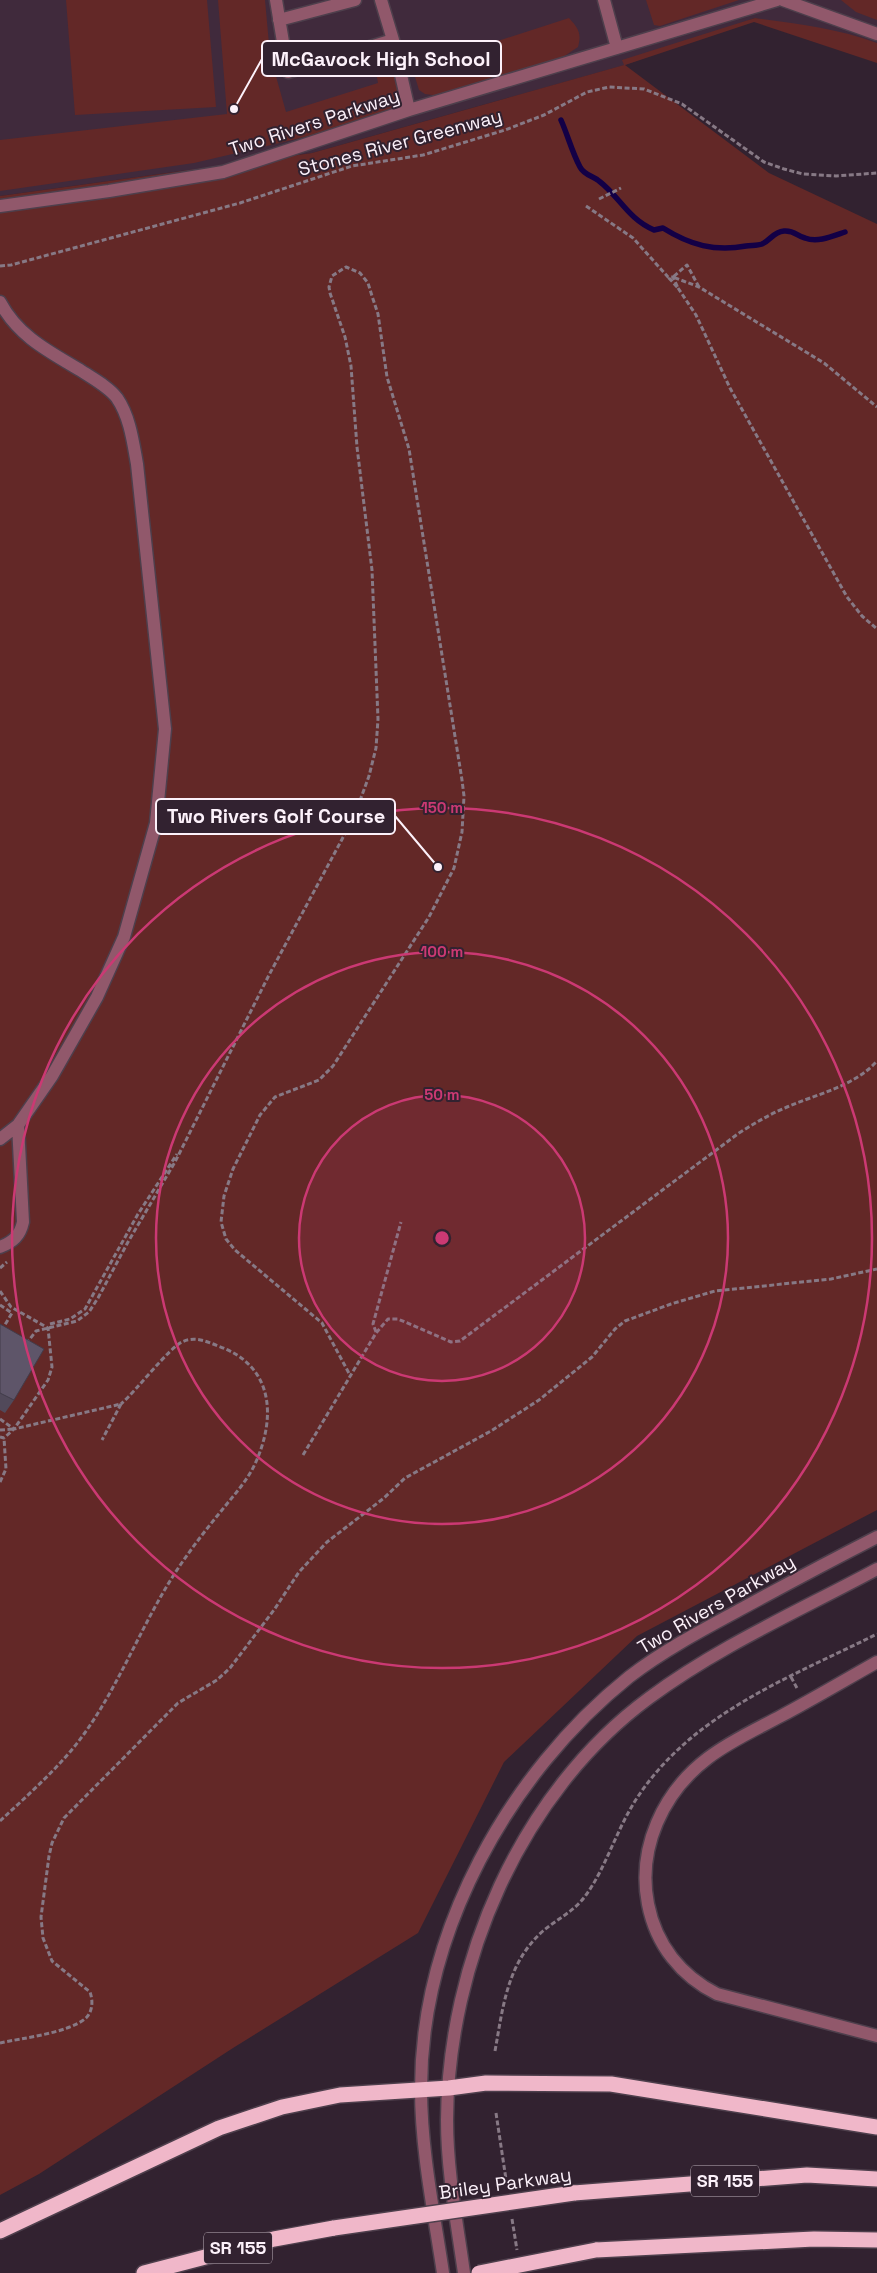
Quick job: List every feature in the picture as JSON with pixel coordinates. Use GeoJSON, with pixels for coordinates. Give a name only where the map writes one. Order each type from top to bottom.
{"type":"FeatureCollection","features":[{"type":"Feature","properties":{"kind":"highway"},"geometry":{"type":"LineString","coordinates":[[0,2231],[219,2128],[282,2107],[340,2096],[449,2088],[486,2083],[611,2084],[877,2127]]}},
{"type":"Feature","properties":{"kind":"highway","name":"Briley Parkway"},"geometry":{"type":"LineString","coordinates":[[144,2273],[274,2239],[334,2228],[574,2193],[807,2175],[877,2179]]}},
{"type":"Feature","properties":{"kind":"highway"},"geometry":{"type":"LineString","coordinates":[[479,2273],[596,2250],[814,2239],[877,2240]]}},
{"type":"Feature","properties":{"kind":"street"},"geometry":{"type":"LineString","coordinates":[[276,0],[288,72],[393,40]]}},
{"type":"Feature","properties":{"kind":"street"},"geometry":{"type":"LineString","coordinates":[[279,20],[355,0]]}},
{"type":"Feature","properties":{"kind":"street"},"geometry":{"type":"LineString","coordinates":[[381,0],[393,40],[409,110]]}},
{"type":"Feature","properties":{"kind":"street"},"geometry":{"type":"LineString","coordinates":[[604,0],[617,48]]}},
{"type":"Feature","properties":{"kind":"street","name":"Two Rivers Parkway"},"geometry":{"type":"LineString","coordinates":[[0,206],[223,172],[409,110],[777,0]]}},
{"type":"Feature","properties":{"kind":"street"},"geometry":{"type":"LineString","coordinates":[[784,0],[877,34]]}},
{"type":"Feature","properties":{"kind":"street"},"geometry":{"type":"LineString","coordinates":[[0,302],[10,320],[25,335],[92,378],[116,398],[129,426],[137,464],[165,729],[156,822],[124,937],[94,1002],[52,1076],[18,1125],[0,1139]]}},
{"type":"Feature","properties":{"kind":"street"},"geometry":{"type":"LineString","coordinates":[[0,1248],[14,1240],[22,1230],[18,1125]]}},
{"type":"Feature","properties":{"kind":"street","name":"Two Rivers Parkway"},"geometry":{"type":"LineString","coordinates":[[443,2273],[430,2190],[421,2090],[422,2057],[430,1998],[449,1937],[472,1877],[502,1820],[539,1767],[582,1719],[630,1676],[668,1651],[877,1536]]}},
{"type":"Feature","properties":{"kind":"street"},"geometry":{"type":"LineString","coordinates":[[464,2273],[450,2175],[447,2120],[449,2088],[461,2005],[476,1946],[498,1889],[522,1842],[561,1785],[602,1740],[655,1694],[698,1665],[877,1569]]}},
{"type":"Feature","properties":{"kind":"street"},"geometry":{"type":"LineString","coordinates":[[877,1662],[724,1747],[695,1768],[667,1802],[654,1829],[648,1846],[644,1882],[651,1916],[663,1944],[684,1971],[705,1988],[718,1994],[877,2036]]}},
{"type":"Feature","properties":{"kind":"path","name":"Stones River Greenway"},"geometry":{"type":"LineString","coordinates":[[0,266],[11,265],[240,203],[352,166],[423,155],[505,130],[544,115],[587,92],[609,87],[644,89],[682,104],[764,162],[784,169],[803,174],[836,176],[877,172]]}},
{"type":"Feature","properties":{"kind":"path"},"geometry":{"type":"LineString","coordinates":[[599,199],[621,188]]}},
{"type":"Feature","properties":{"kind":"path"},"geometry":{"type":"LineString","coordinates":[[586,206],[633,238],[678,288],[696,315],[730,388],[847,597],[858,611],[877,629]]}},
{"type":"Feature","properties":{"kind":"path"},"geometry":{"type":"LineString","coordinates":[[673,277],[687,266],[699,287]]}},
{"type":"Feature","properties":{"kind":"path"},"geometry":{"type":"LineString","coordinates":[[22,1349],[36,1331],[77,1321],[89,1312],[182,1148],[269,976],[354,817],[366,786],[376,748],[378,674],[371,549],[357,446],[350,358],[329,287],[335,272],[350,267],[364,278],[378,314],[387,377],[409,449],[460,760],[464,796],[462,832],[454,868],[429,917],[333,1066],[319,1080],[275,1097],[260,1114],[237,1159],[220,1214],[224,1234],[235,1250],[322,1323],[350,1377]]}},
{"type":"Feature","properties":{"kind":"path"},"geometry":{"type":"LineString","coordinates":[[668,277],[673,277],[699,287],[824,363],[877,406]]}},
{"type":"Feature","properties":{"kind":"path"},"geometry":{"type":"LineString","coordinates":[[673,277],[678,288]]}},
{"type":"Feature","properties":{"kind":"path"},"geometry":{"type":"LineString","coordinates":[[303,1455],[385,1321],[392,1317],[451,1342],[460,1341],[739,1133],[771,1114],[851,1081],[877,1061]]}},
{"type":"Feature","properties":{"kind":"path"},"geometry":{"type":"LineString","coordinates":[[50,1324],[77,1316],[89,1304],[138,1214],[182,1148]]}},
{"type":"Feature","properties":{"kind":"path"},"geometry":{"type":"LineString","coordinates":[[376,1333],[373,1324],[401,1222]]}},
{"type":"Feature","properties":{"kind":"path"},"geometry":{"type":"LineString","coordinates":[[0,2043],[66,2027],[84,2019],[90,2012],[92,2003],[90,1992],[52,1961],[43,1938],[41,1916],[49,1856],[52,1843],[64,1818],[178,1703],[217,1680],[230,1668],[274,1610],[299,1572],[328,1542],[406,1478],[491,1431],[539,1400],[592,1357],[615,1329],[625,1321],[671,1304],[715,1291],[831,1279],[877,1269]]}},
{"type":"Feature","properties":{"kind":"path"},"geometry":{"type":"LineString","coordinates":[[0,1290],[11,1306],[48,1328]]}},
{"type":"Feature","properties":{"kind":"path"},"geometry":{"type":"LineString","coordinates":[[0,1305],[12,1313],[0,1334]]}},
{"type":"Feature","properties":{"kind":"path"},"geometry":{"type":"LineString","coordinates":[[0,1482],[6,1469],[2,1438],[14,1429],[48,1380],[52,1367],[48,1328]]}},
{"type":"Feature","properties":{"kind":"path"},"geometry":{"type":"LineString","coordinates":[[0,1821],[61,1761],[84,1733],[120,1675],[181,1564],[240,1488],[254,1465],[264,1441],[267,1401],[262,1381],[252,1366],[227,1349],[199,1339],[181,1342],[122,1404],[102,1440]]}},
{"type":"Feature","properties":{"kind":"path"},"geometry":{"type":"LineString","coordinates":[[0,1430],[14,1429],[122,1404]]}},
{"type":"Feature","properties":{"kind":"path"},"geometry":{"type":"LineString","coordinates":[[0,1419],[14,1429]]}},
{"type":"Feature","properties":{"kind":"path"},"geometry":{"type":"LineString","coordinates":[[791,1677],[801,1697]]}},
{"type":"Feature","properties":{"kind":"shaded area"},"geometry":{"type":"Polygon","coordinates":[[[0,0],[877,0],[877,54],[755,18],[625,65],[312,153],[0,196],[0,0]]]}},
{"type":"Feature","properties":{"kind":"shaded area"},"geometry":{"type":"Polygon","coordinates":[[[66,0],[207,0],[216,107],[75,115],[66,0]]]}},
{"type":"Feature","properties":{"kind":"shaded area"},"geometry":{"type":"Polygon","coordinates":[[[218,0],[265,0],[270,55],[286,112],[378,83],[376,72],[379,66],[384,64],[393,73],[398,85],[396,103],[392,109],[313,135],[194,163],[0,191],[0,140],[227,114],[218,0]]]}},
{"type":"Feature","properties":{"kind":"shaded area"},"geometry":{"type":"Polygon","coordinates":[[[646,0],[739,0],[660,26],[654,25],[646,0]]]}},
{"type":"Feature","properties":{"kind":"shaded area"},"geometry":{"type":"Polygon","coordinates":[[[841,0],[877,0],[877,20],[856,12],[841,0]]]}},
{"type":"Feature","properties":{"kind":"shaded area"},"geometry":{"type":"Polygon","coordinates":[[[569,18],[575,25],[580,38],[578,47],[563,57],[441,96],[425,94],[419,90],[409,57],[413,51],[421,52],[427,64],[569,18]]]}},
{"type":"Feature","properties":{"kind":"shaded area"},"geometry":{"type":"Polygon","coordinates":[[[755,18],[832,30],[877,43],[877,63],[754,22],[625,65],[769,173],[877,224],[877,1510],[637,1636],[504,1762],[418,1933],[233,2048],[39,2174],[0,2195],[0,196],[312,153],[624,65],[622,60],[755,18]]]}},
{"type":"Feature","properties":{"kind":"building"},"geometry":{"type":"Polygon","coordinates":[[[0,1324],[44,1349],[14,1400],[0,1393],[0,1324]]]}},
{"type":"Feature","properties":{"kind":"waterway"},"geometry":{"type":"LineString","coordinates":[[561,120],[582,170],[606,187],[637,220],[654,230],[663,228],[693,243],[724,248],[760,245],[777,233],[784,231],[790,231],[802,237],[815,240],[845,232]]}},
{"type":"Feature","properties":{"kind":"place","name":"McGavock High School"},"geometry":{"type":"Point","coordinates":[234,109]}},
{"type":"Feature","properties":{"kind":"place","name":"Two Rivers Golf Course"},"geometry":{"type":"Point","coordinates":[438,867]}}]}
